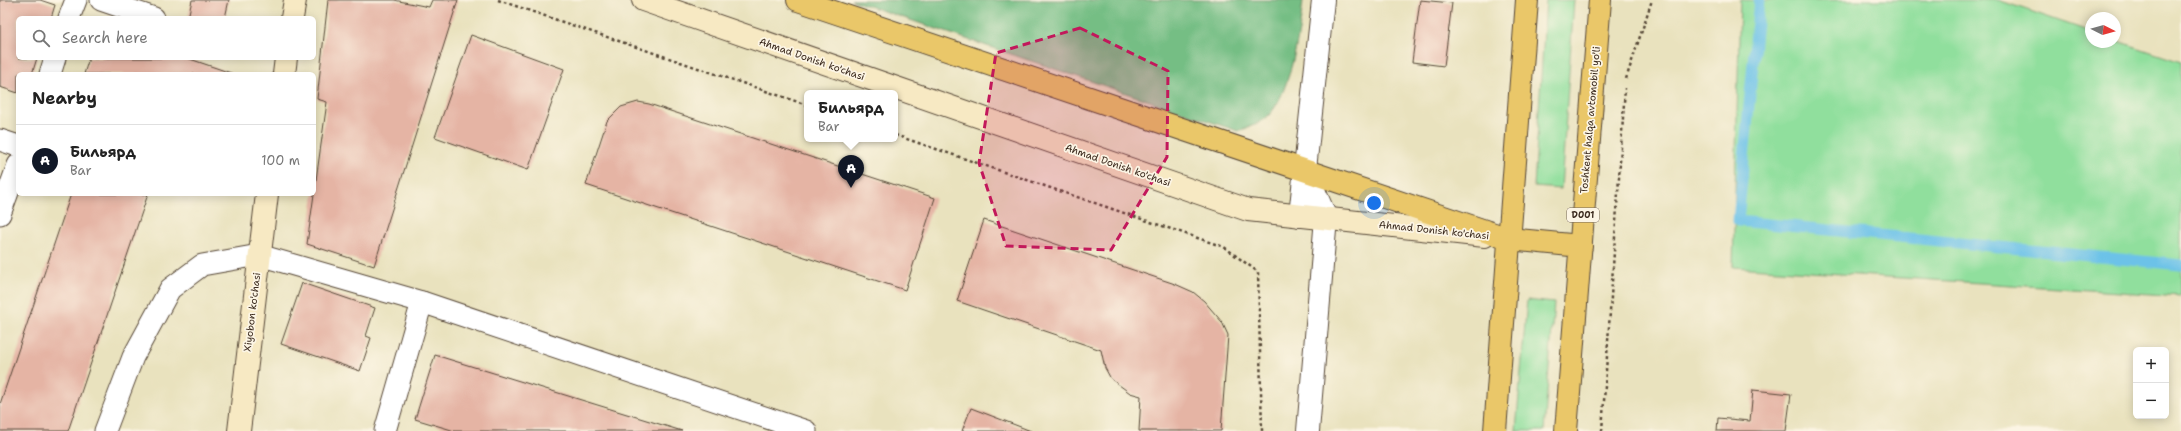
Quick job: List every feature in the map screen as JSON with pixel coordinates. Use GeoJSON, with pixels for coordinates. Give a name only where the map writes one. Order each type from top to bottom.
{"type":"FeatureCollection","features":[{"type":"Feature","properties":{"kind":"main road","name":"Ahmad Donish ko'chasi"},"geometry":{"type":"LineString","coordinates":[[798,0],[1306,172],[1509,238]]}},
{"type":"Feature","properties":{"kind":"main road"},"geometry":{"type":"LineString","coordinates":[[1495,431],[1527,0]]}},
{"type":"Feature","properties":{"kind":"main road","name":"Toshkent halqa avtomobil yo'li"},"geometry":{"type":"LineString","coordinates":[[1566,431],[1600,0]]}},
{"type":"Feature","properties":{"kind":"main road"},"geometry":{"type":"LineString","coordinates":[[1509,238],[1580,246]]}},
{"type":"Feature","properties":{"kind":"street"},"geometry":{"type":"LineString","coordinates":[[292,16],[295,0]]}},
{"type":"Feature","properties":{"kind":"street","name":"Ahmad Donish ko'chasi"},"geometry":{"type":"LineString","coordinates":[[644,0],[1248,210],[1509,238]]}},
{"type":"Feature","properties":{"kind":"street"},"geometry":{"type":"LineString","coordinates":[[1300,216],[1306,172],[1323,0]]}},
{"type":"Feature","properties":{"kind":"street"},"geometry":{"type":"LineString","coordinates":[[1306,172],[1326,218],[1308,431]]}},
{"type":"Feature","properties":{"kind":"street","name":"Xiyobon ko'chasi"},"geometry":{"type":"LineString","coordinates":[[238,431],[267,196]]}},
{"type":"Feature","properties":{"kind":"lane"},"geometry":{"type":"LineString","coordinates":[[70,16],[76,0]]}},
{"type":"Feature","properties":{"kind":"lane"},"geometry":{"type":"LineString","coordinates":[[101,0],[148,16]]}},
{"type":"Feature","properties":{"kind":"lane"},"geometry":{"type":"LineString","coordinates":[[51,72],[55,60]]}},
{"type":"Feature","properties":{"kind":"lane"},"geometry":{"type":"LineString","coordinates":[[0,140],[16,145]]}},
{"type":"Feature","properties":{"kind":"lane"},"geometry":{"type":"LineString","coordinates":[[0,214],[16,170]]}},
{"type":"Feature","properties":{"kind":"lane"},"geometry":{"type":"LineString","coordinates":[[105,431],[133,357],[170,289],[202,264],[259,255],[422,302],[806,431]]}},
{"type":"Feature","properties":{"kind":"lane"},"geometry":{"type":"LineString","coordinates":[[385,431],[422,302]]}},
{"type":"Feature","properties":{"kind":"path"},"geometry":{"type":"LineString","coordinates":[[498,0],[804,104]]}},
{"type":"Feature","properties":{"kind":"path"},"geometry":{"type":"LineString","coordinates":[[1602,431],[1626,78],[1652,0]]}},
{"type":"Feature","properties":{"kind":"path"},"geometry":{"type":"LineString","coordinates":[[898,136],[1224,247],[1258,272],[1262,431]]}},
{"type":"Feature","properties":{"kind":"highlighted area"},"geometry":{"type":"Polygon","coordinates":[[[1080,28],[1168,71],[1167,157],[1111,250],[1006,246],[979,163],[996,53],[1080,28]]]}},
{"type":"Feature","properties":{"kind":"green space"},"geometry":{"type":"Polygon","coordinates":[[[851,0],[1303,0],[1297,43],[1284,90],[1270,114],[1260,122],[1238,131],[851,0]]]}},
{"type":"Feature","properties":{"kind":"green space"},"geometry":{"type":"Polygon","coordinates":[[[1546,0],[1574,0],[1561,189],[1534,187],[1546,0]]]}},
{"type":"Feature","properties":{"kind":"green space"},"geometry":{"type":"Polygon","coordinates":[[[1740,0],[1998,0],[2085,30],[2085,48],[2121,48],[2121,42],[2181,62],[2181,296],[1733,267],[1740,0]]]}},
{"type":"Feature","properties":{"kind":"green space"},"geometry":{"type":"Polygon","coordinates":[[[1527,300],[1554,303],[1544,431],[1516,431],[1527,300]]]}},
{"type":"Feature","properties":{"kind":"building"},"geometry":{"type":"Polygon","coordinates":[[[0,0],[40,0],[55,5],[52,16],[16,16],[16,60],[36,60],[33,72],[16,72],[16,92],[0,87],[0,0]]]}},
{"type":"Feature","properties":{"kind":"building"},"geometry":{"type":"Polygon","coordinates":[[[192,0],[229,0],[225,16],[188,16],[192,0]]]}},
{"type":"Feature","properties":{"kind":"building"},"geometry":{"type":"Polygon","coordinates":[[[328,0],[394,0],[429,7],[432,0],[458,0],[374,266],[307,244],[314,196],[316,196],[316,180],[327,102],[317,99],[328,0]]]}},
{"type":"Feature","properties":{"kind":"building"},"geometry":{"type":"Polygon","coordinates":[[[1420,0],[1452,3],[1444,66],[1412,62],[1420,0]]]}},
{"type":"Feature","properties":{"kind":"building"},"geometry":{"type":"Polygon","coordinates":[[[471,35],[564,69],[528,170],[435,137],[471,35]]]}},
{"type":"Feature","properties":{"kind":"building"},"geometry":{"type":"Polygon","coordinates":[[[88,60],[193,60],[228,72],[85,72],[88,60]]]}},
{"type":"Feature","properties":{"kind":"building"},"geometry":{"type":"Polygon","coordinates":[[[638,102],[649,104],[935,198],[905,290],[586,185],[607,121],[621,107],[638,102]]]}},
{"type":"Feature","properties":{"kind":"building"},"geometry":{"type":"Polygon","coordinates":[[[70,196],[147,196],[68,431],[0,431],[0,404],[70,196]]]}},
{"type":"Feature","properties":{"kind":"building"},"geometry":{"type":"Polygon","coordinates":[[[984,220],[1175,284],[1193,292],[1204,301],[1222,322],[1228,335],[1221,431],[1139,431],[1141,396],[1130,393],[1111,379],[1105,368],[1101,350],[957,301],[984,220]]]}},
{"type":"Feature","properties":{"kind":"building"},"geometry":{"type":"Polygon","coordinates":[[[302,283],[375,308],[366,336],[371,338],[360,371],[281,344],[302,283]]]}},
{"type":"Feature","properties":{"kind":"building"},"geometry":{"type":"Polygon","coordinates":[[[435,355],[682,431],[455,431],[415,419],[435,355]]]}},
{"type":"Feature","properties":{"kind":"building"},"geometry":{"type":"Polygon","coordinates":[[[1753,390],[1791,394],[1786,431],[1717,431],[1718,418],[1750,421],[1753,390]]]}},
{"type":"Feature","properties":{"kind":"building"},"geometry":{"type":"Polygon","coordinates":[[[971,408],[1031,431],[962,431],[971,408]]]}},
{"type":"Feature","properties":{"kind":"waterway"},"geometry":{"type":"LineString","coordinates":[[1759,0],[1738,221],[2181,265]]}},
{"type":"Feature","properties":{"kind":"place","name":"Бильярд"},"geometry":{"type":"Point","coordinates":[851,188]}}]}
